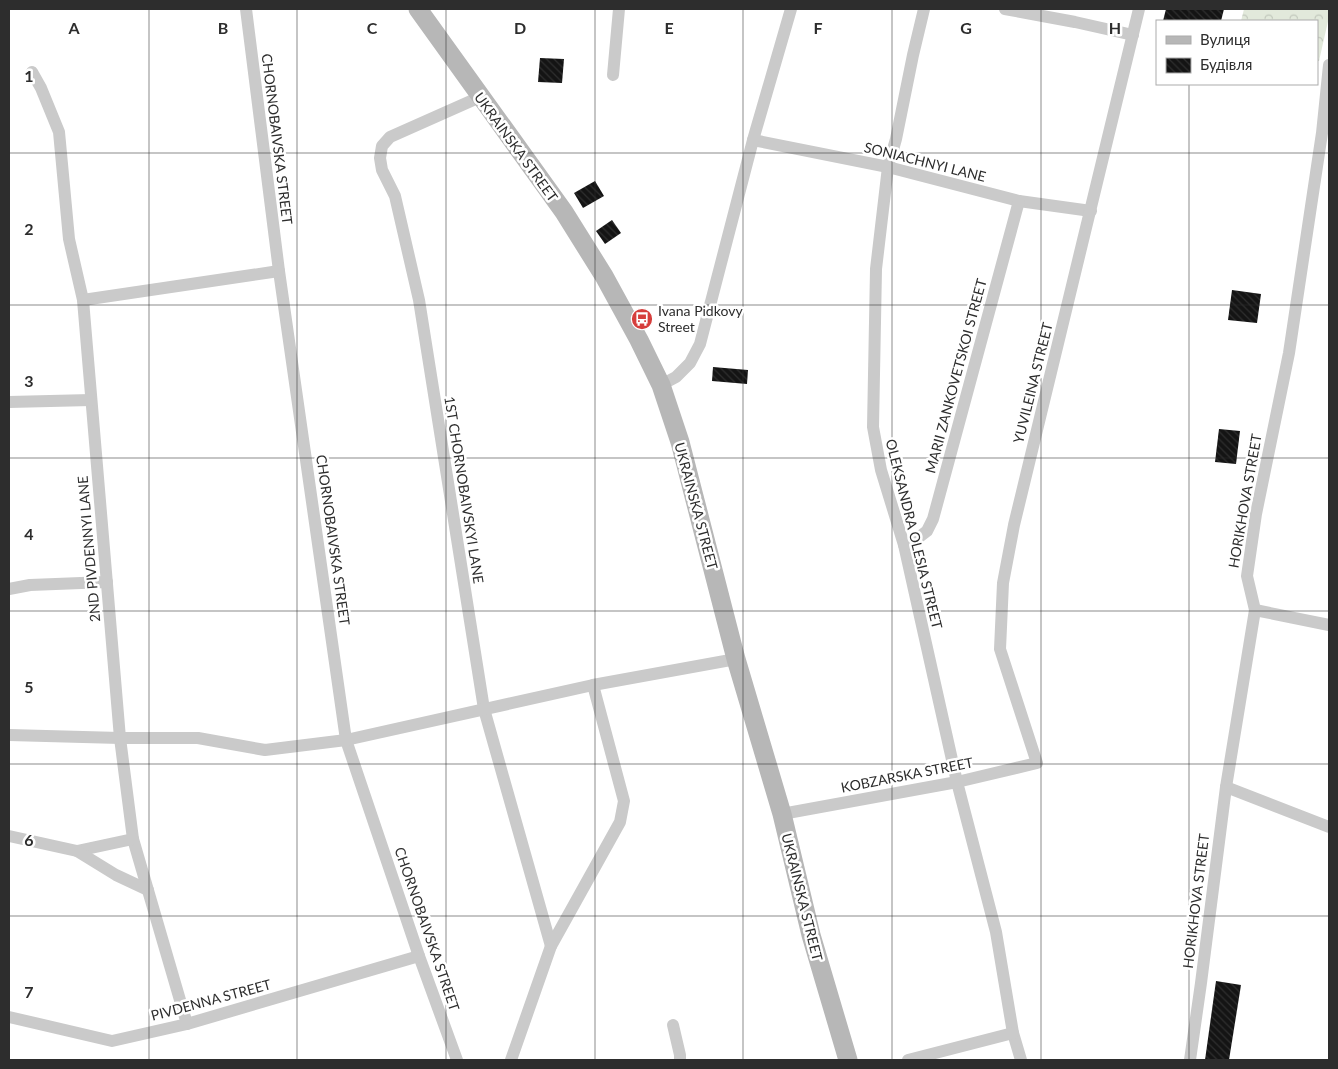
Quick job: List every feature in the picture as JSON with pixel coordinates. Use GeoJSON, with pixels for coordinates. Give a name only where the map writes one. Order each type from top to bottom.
{"type":"FeatureCollection","features":[{"type":"Feature","properties":{"kind":"street","name":"CHORNOBAIVSKA STREET"},"geometry":{"type":"LineString","coordinates":[[246,9],[278,271],[346,740],[419,956],[457,1060]]}},
{"type":"Feature","properties":{"kind":"street","name":"UKRAINSKA STREET"},"geometry":{"type":"LineString","coordinates":[[418,9],[564,212],[604,276],[661,385],[680,442],[736,659],[782,814],[811,935],[848,1060]]}},
{"type":"Feature","properties":{"kind":"street"},"geometry":{"type":"LineString","coordinates":[[613,75],[619,9]]}},
{"type":"Feature","properties":{"kind":"street"},"geometry":{"type":"LineString","coordinates":[[661,385],[676,377],[690,363],[700,344],[753,140],[791,9]]}},
{"type":"Feature","properties":{"kind":"street","name":"OLEKSANDRA OLESIA STREET"},"geometry":{"type":"LineString","coordinates":[[924,9],[896,139],[888,167],[876,269],[873,427],[881,470],[904,545],[957,782],[996,932],[1013,1033],[1021,1060]]}},
{"type":"Feature","properties":{"kind":"street"},"geometry":{"type":"LineString","coordinates":[[1005,9],[1133,35]]}},
{"type":"Feature","properties":{"kind":"street","name":"YUVILEINA STREET"},"geometry":{"type":"LineString","coordinates":[[1037,763],[1000,649],[1003,583],[1014,525],[1140,9]]}},
{"type":"Feature","properties":{"kind":"street","name":"HORIKHOVA STREET"},"geometry":{"type":"LineString","coordinates":[[1190,1060],[1226,787],[1255,610],[1247,576],[1256,514],[1289,353],[1328,98],[1329,65]]}},
{"type":"Feature","properties":{"kind":"street","name":"2ND PIVDENNYI LANE"},"geometry":{"type":"LineString","coordinates":[[32,72],[41,88],[58,132],[68,239],[83,300],[120,738],[133,839],[187,1024]]}},
{"type":"Feature","properties":{"kind":"street","name":"1ST CHORNOBAIVSKYI LANE"},"geometry":{"type":"LineString","coordinates":[[480,97],[390,138],[382,146],[380,158],[382,170],[395,196],[419,300],[484,709],[551,946]]}},
{"type":"Feature","properties":{"kind":"street","name":"SONIACHNYI LANE"},"geometry":{"type":"LineString","coordinates":[[753,140],[888,167],[1019,201],[1091,211]]}},
{"type":"Feature","properties":{"kind":"street","name":"MARII ZANKOVETSKOI STREET"},"geometry":{"type":"LineString","coordinates":[[904,545],[914,541],[927,531],[933,519],[1019,201]]}},
{"type":"Feature","properties":{"kind":"street"},"geometry":{"type":"LineString","coordinates":[[83,300],[278,271]]}},
{"type":"Feature","properties":{"kind":"street"},"geometry":{"type":"LineString","coordinates":[[9,402],[91,400]]}},
{"type":"Feature","properties":{"kind":"street"},"geometry":{"type":"LineString","coordinates":[[9,589],[30,585],[107,582]]}},
{"type":"Feature","properties":{"kind":"street"},"geometry":{"type":"LineString","coordinates":[[1255,610],[1329,625]]}},
{"type":"Feature","properties":{"kind":"street"},"geometry":{"type":"LineString","coordinates":[[9,735],[198,738],[265,750],[346,740],[593,685],[736,659]]}},
{"type":"Feature","properties":{"kind":"street"},"geometry":{"type":"LineString","coordinates":[[510,1060],[551,946],[620,822],[624,801],[593,685]]}},
{"type":"Feature","properties":{"kind":"street","name":"KOBZARSKA STREET"},"geometry":{"type":"LineString","coordinates":[[782,814],[957,782],[1037,763]]}},
{"type":"Feature","properties":{"kind":"street"},"geometry":{"type":"LineString","coordinates":[[1226,787],[1329,827]]}},
{"type":"Feature","properties":{"kind":"street"},"geometry":{"type":"LineString","coordinates":[[9,836],[77,851],[116,875],[148,890]]}},
{"type":"Feature","properties":{"kind":"street"},"geometry":{"type":"LineString","coordinates":[[77,851],[133,839]]}},
{"type":"Feature","properties":{"kind":"street","name":"PIVDENNA STREET"},"geometry":{"type":"LineString","coordinates":[[9,1018],[112,1041],[187,1024],[419,956]]}},
{"type":"Feature","properties":{"kind":"street"},"geometry":{"type":"LineString","coordinates":[[672,1025],[680,1060]]}},
{"type":"Feature","properties":{"kind":"street"},"geometry":{"type":"LineString","coordinates":[[908,1060],[1013,1033]]}},
{"type":"Feature","properties":{"kind":"green space"},"geometry":{"type":"Polygon","coordinates":[[[1244,9],[1329,9],[1329,17],[1319,61],[1318,20],[1241,20],[1244,9]]]}},
{"type":"Feature","properties":{"kind":"building"},"geometry":{"type":"Polygon","coordinates":[[[1166,9],[1224,9],[1221,20],[1163,20],[1166,9]]]}},
{"type":"Feature","properties":{"kind":"building"},"geometry":{"type":"Polygon","coordinates":[[[540,58],[564,59],[562,83],[538,82],[540,58]]]}},
{"type":"Feature","properties":{"kind":"building"},"geometry":{"type":"Polygon","coordinates":[[[595,181],[604,196],[583,208],[574,193],[595,181]]]}},
{"type":"Feature","properties":{"kind":"building"},"geometry":{"type":"Polygon","coordinates":[[[612,220],[621,233],[605,244],[596,231],[612,220]]]}},
{"type":"Feature","properties":{"kind":"building"},"geometry":{"type":"Polygon","coordinates":[[[1232,290],[1261,294],[1257,323],[1228,320],[1232,290]]]}},
{"type":"Feature","properties":{"kind":"building"},"geometry":{"type":"Polygon","coordinates":[[[713,367],[748,370],[747,384],[712,381],[713,367]]]}},
{"type":"Feature","properties":{"kind":"building"},"geometry":{"type":"Polygon","coordinates":[[[1219,429],[1240,431],[1236,464],[1215,462],[1219,429]]]}},
{"type":"Feature","properties":{"kind":"building"},"geometry":{"type":"Polygon","coordinates":[[[1216,981],[1241,985],[1229,1060],[1205,1060],[1216,981]]]}},
{"type":"Feature","properties":{"kind":"place","name":"Ivana Pidkovy Street"},"geometry":{"type":"Point","coordinates":[642,319]}}]}
